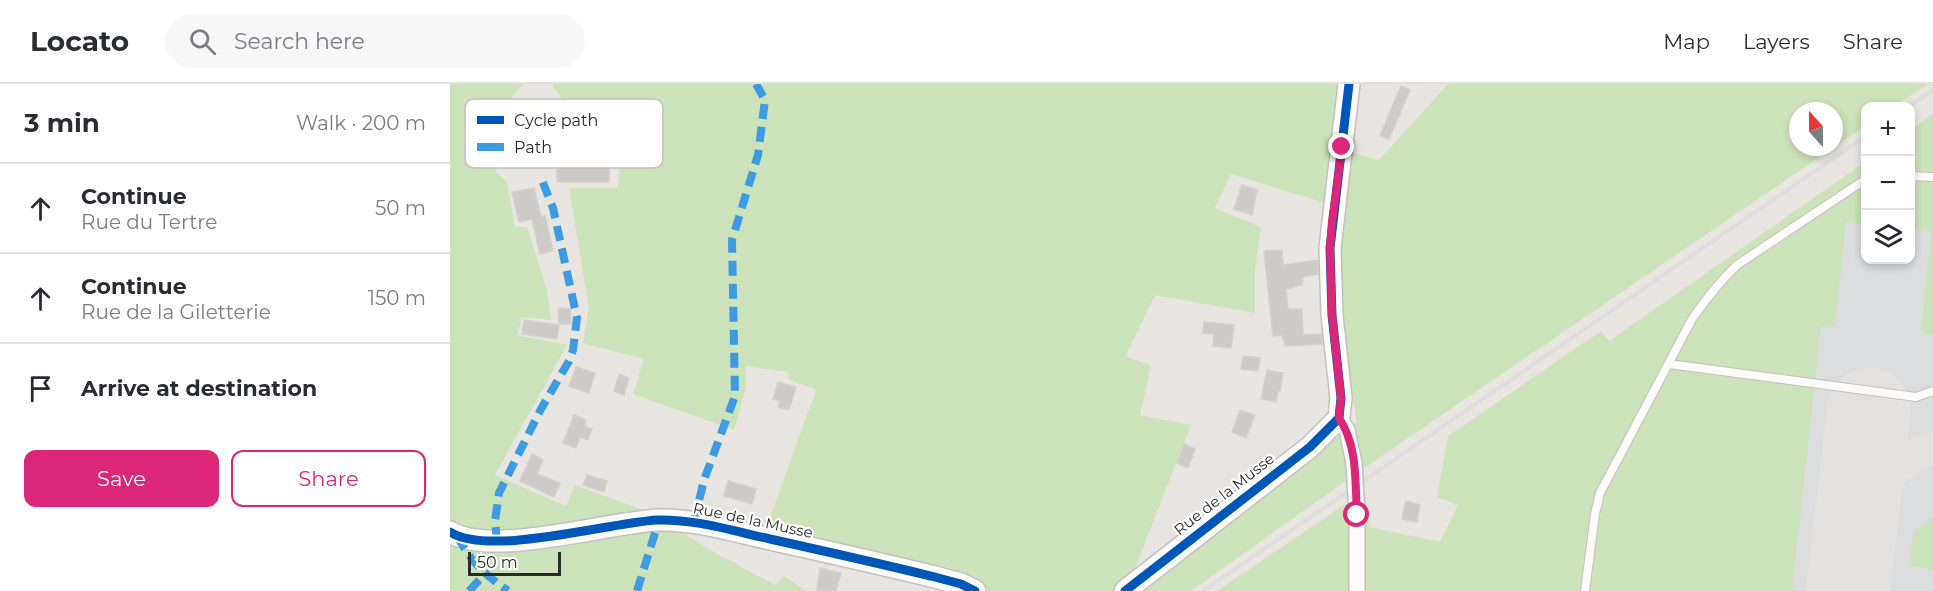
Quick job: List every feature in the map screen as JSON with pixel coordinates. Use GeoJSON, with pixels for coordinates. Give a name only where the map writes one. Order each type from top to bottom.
{"type":"FeatureCollection","features":[{"type":"Feature","properties":{"kind":"street"},"geometry":{"type":"LineString","coordinates":[[1349,84],[1330,248],[1332,315],[1341,398],[1339,418],[1347,430],[1354,463],[1357,591]]}},
{"type":"Feature","properties":{"kind":"street","name":"Rue de la Musse"},"geometry":{"type":"LineString","coordinates":[[1125,591],[1310,447],[1339,418]]}},
{"type":"Feature","properties":{"kind":"street","name":"Rue de la Musse"},"geometry":{"type":"LineString","coordinates":[[450,532],[473,540],[497,542],[642,522],[694,522],[931,576],[961,584],[975,591]]}},
{"type":"Feature","properties":{"kind":"lane"},"geometry":{"type":"LineString","coordinates":[[1915,176],[1933,177]]}},
{"type":"Feature","properties":{"kind":"lane"},"geometry":{"type":"LineString","coordinates":[[1585,591],[1600,493],[1692,319],[1719,282],[1737,265],[1861,181]]}},
{"type":"Feature","properties":{"kind":"lane"},"geometry":{"type":"LineString","coordinates":[[1669,364],[1916,397],[1933,391]]}},
{"type":"Feature","properties":{"kind":"shaded area"},"geometry":{"type":"Polygon","coordinates":[[[1933,114],[1933,591],[1571,591],[1861,168],[1861,264],[1915,264],[1915,127],[1933,114]]]}},
{"type":"Feature","properties":{"kind":"green space"},"geometry":{"type":"Polygon","coordinates":[[[450,84],[523,84],[511,99],[465,99],[465,168],[497,168],[497,173],[507,182],[515,227],[527,227],[547,290],[551,320],[522,317],[517,335],[567,345],[495,475],[566,506],[575,485],[651,513],[712,551],[775,585],[784,576],[806,591],[450,591],[450,84]]]}},
{"type":"Feature","properties":{"kind":"green space"},"geometry":{"type":"Polygon","coordinates":[[[552,84],[1339,84],[1325,203],[1231,174],[1215,208],[1261,227],[1255,271],[1255,313],[1155,295],[1126,356],[1151,366],[1140,415],[1191,425],[1136,566],[1149,587],[1357,422],[1338,313],[1338,234],[1347,151],[1379,160],[1448,84],[1928,84],[1900,102],[1861,102],[1861,129],[1843,141],[1843,102],[1789,102],[1789,156],[1821,156],[1364,468],[1191,591],[987,591],[987,589],[940,572],[765,531],[816,390],[788,379],[788,372],[746,366],[746,388],[734,430],[633,394],[644,359],[583,343],[589,308],[569,188],[618,188],[620,168],[663,168],[663,99],[562,99],[552,84]]]}},
{"type":"Feature","properties":{"kind":"green space"},"geometry":{"type":"Polygon","coordinates":[[[1933,114],[1933,336],[1921,332],[1931,232],[1915,230],[1915,127],[1933,114]]]}},
{"type":"Feature","properties":{"kind":"green space"},"geometry":{"type":"Polygon","coordinates":[[[1861,165],[1861,224],[1846,222],[1835,327],[1821,327],[1792,591],[1364,591],[1363,586],[1349,587],[1347,591],[1217,591],[1365,491],[1369,527],[1440,542],[1458,505],[1437,497],[1448,436],[1601,331],[1609,341],[1861,165]]]}},
{"type":"Feature","properties":{"kind":"green space"},"geometry":{"type":"Polygon","coordinates":[[[1933,517],[1933,572],[1910,565],[1913,533],[1933,517]]]}},
{"type":"Feature","properties":{"kind":"building"},"geometry":{"type":"Polygon","coordinates":[[[1401,86],[1410,90],[1389,139],[1380,135],[1401,86]]]}},
{"type":"Feature","properties":{"kind":"building"},"geometry":{"type":"Polygon","coordinates":[[[557,168],[609,168],[609,182],[557,182],[557,168]]]}},
{"type":"Feature","properties":{"kind":"building"},"geometry":{"type":"Polygon","coordinates":[[[1242,185],[1257,190],[1252,215],[1234,209],[1242,185]]]}},
{"type":"Feature","properties":{"kind":"building"},"geometry":{"type":"Polygon","coordinates":[[[534,188],[541,217],[545,216],[553,251],[540,254],[532,219],[519,222],[512,192],[534,188]]]}},
{"type":"Feature","properties":{"kind":"building"},"geometry":{"type":"Polygon","coordinates":[[[1282,250],[1283,265],[1318,260],[1318,274],[1303,277],[1302,285],[1286,289],[1288,309],[1302,309],[1303,335],[1321,334],[1322,344],[1285,346],[1282,335],[1273,336],[1264,251],[1282,250]]]}},
{"type":"Feature","properties":{"kind":"building"},"geometry":{"type":"Polygon","coordinates":[[[558,308],[570,309],[571,324],[559,324],[558,308]]]}},
{"type":"Feature","properties":{"kind":"building"},"geometry":{"type":"Polygon","coordinates":[[[524,320],[559,325],[557,339],[522,334],[524,320]]]}},
{"type":"Feature","properties":{"kind":"building"},"geometry":{"type":"Polygon","coordinates":[[[1204,322],[1234,325],[1231,348],[1213,346],[1214,334],[1203,333],[1204,322]]]}},
{"type":"Feature","properties":{"kind":"building"},"geometry":{"type":"Polygon","coordinates":[[[1243,356],[1260,358],[1258,371],[1241,369],[1243,356]]]}},
{"type":"Feature","properties":{"kind":"building"},"geometry":{"type":"Polygon","coordinates":[[[576,367],[595,373],[589,393],[569,386],[576,367]]]}},
{"type":"Feature","properties":{"kind":"building"},"geometry":{"type":"Polygon","coordinates":[[[1267,370],[1283,373],[1276,402],[1261,399],[1267,370]]]}},
{"type":"Feature","properties":{"kind":"building"},"geometry":{"type":"Polygon","coordinates":[[[619,374],[629,378],[624,395],[614,391],[619,374]]]}},
{"type":"Feature","properties":{"kind":"building"},"geometry":{"type":"Polygon","coordinates":[[[778,382],[796,387],[789,410],[778,407],[780,401],[773,399],[778,382]]]}},
{"type":"Feature","properties":{"kind":"building"},"geometry":{"type":"Polygon","coordinates":[[[1240,410],[1255,415],[1246,438],[1232,432],[1240,410]]]}},
{"type":"Feature","properties":{"kind":"building"},"geometry":{"type":"Polygon","coordinates":[[[574,415],[586,420],[584,426],[592,429],[588,440],[580,437],[576,448],[563,443],[574,415]]]}},
{"type":"Feature","properties":{"kind":"building"},"geometry":{"type":"Polygon","coordinates":[[[1184,444],[1195,449],[1188,468],[1177,463],[1184,444]]]}},
{"type":"Feature","properties":{"kind":"building"},"geometry":{"type":"Polygon","coordinates":[[[532,454],[543,460],[537,474],[560,483],[554,497],[520,481],[532,454]]]}},
{"type":"Feature","properties":{"kind":"building"},"geometry":{"type":"Polygon","coordinates":[[[587,475],[607,481],[604,492],[583,485],[587,475]]]}},
{"type":"Feature","properties":{"kind":"building"},"geometry":{"type":"Polygon","coordinates":[[[728,481],[756,489],[752,504],[724,496],[728,481]]]}},
{"type":"Feature","properties":{"kind":"building"},"geometry":{"type":"Polygon","coordinates":[[[1406,501],[1420,505],[1417,522],[1402,519],[1406,501]]]}},
{"type":"Feature","properties":{"kind":"building"},"geometry":{"type":"Polygon","coordinates":[[[820,568],[841,573],[836,591],[817,591],[820,568]]]}},
{"type":"Feature","properties":{"kind":"taxiway"},"geometry":{"type":"LineString","coordinates":[[1853,549],[1870,500],[1879,487],[1901,464],[1933,448]]}},
{"type":"Feature","properties":{"kind":"runway"},"geometry":{"type":"LineString","coordinates":[[1848,591],[1869,410]]}},
{"type":"Feature","properties":{"kind":"railway"},"geometry":{"type":"LineString","coordinates":[[1915,102],[1933,90]]}},
{"type":"Feature","properties":{"kind":"railway"},"geometry":{"type":"LineString","coordinates":[[1203,591],[1861,139]]}},
{"type":"Feature","properties":{"kind":"marked path"},"geometry":{"type":"LineString","coordinates":[[694,522],[704,480],[735,396],[732,240],[758,155],[765,100],[756,84]]}},
{"type":"Feature","properties":{"kind":"marked path"},"geometry":{"type":"LineString","coordinates":[[497,542],[495,521],[499,493],[541,409],[569,361],[573,350],[577,318],[553,208],[540,175]]}},
{"type":"Feature","properties":{"kind":"marked path"},"geometry":{"type":"LineString","coordinates":[[637,591],[659,520]]}},
{"type":"Feature","properties":{"kind":"marked path"},"geometry":{"type":"LineString","coordinates":[[457,536],[479,567],[508,591]]}},
{"type":"Feature","properties":{"kind":"marked path"},"geometry":{"type":"LineString","coordinates":[[469,591],[485,574]]}},
{"type":"Feature","properties":{"kind":"cycle path"},"geometry":{"type":"LineString","coordinates":[[1125,591],[1310,447],[1339,418],[1341,398],[1332,315],[1330,248],[1349,84]]}},
{"type":"Feature","properties":{"kind":"cycle path"},"geometry":{"type":"LineString","coordinates":[[450,532],[468,539],[520,540],[635,522],[686,521],[931,576],[961,584],[975,591]]}},
{"type":"Feature","properties":{"kind":"route"},"geometry":{"type":"LineString","coordinates":[[1342,147],[1330,248],[1332,315],[1341,398],[1339,418],[1347,430],[1354,463],[1357,515]]}}]}
